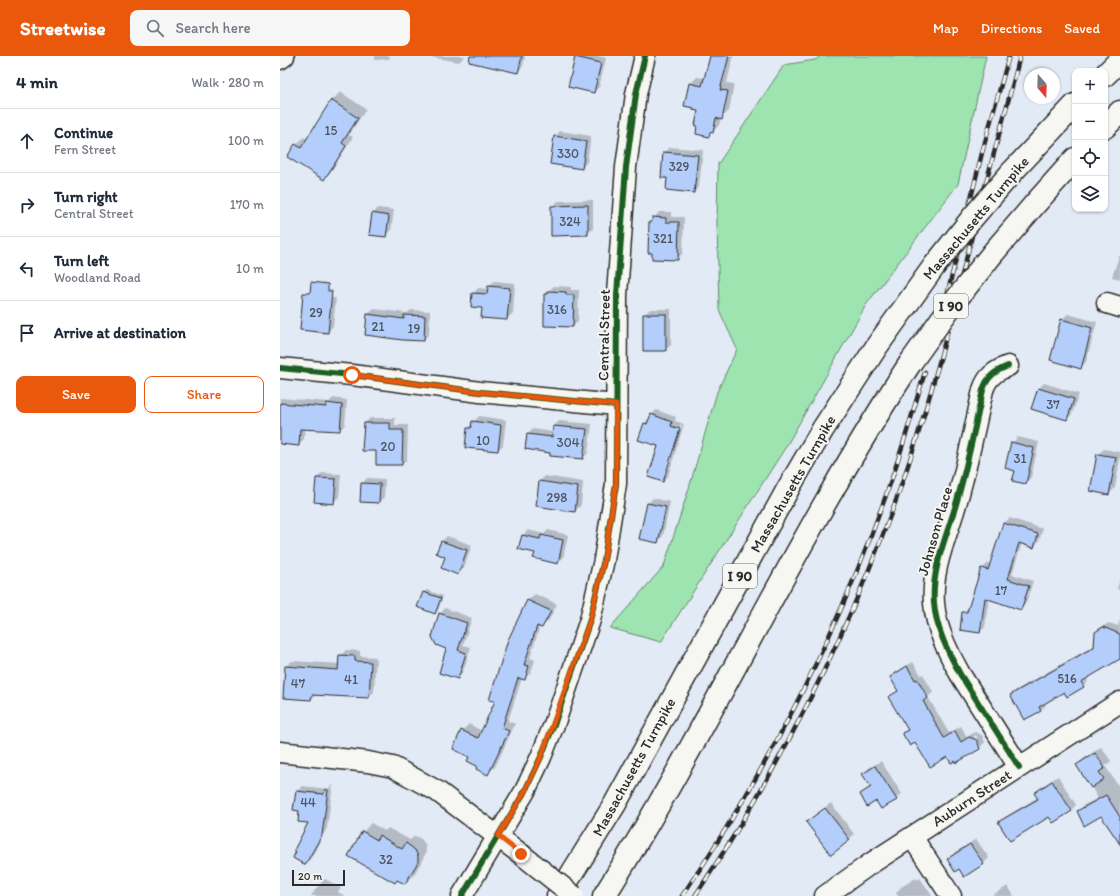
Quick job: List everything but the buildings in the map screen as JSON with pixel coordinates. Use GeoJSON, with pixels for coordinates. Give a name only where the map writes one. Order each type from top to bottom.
{"type":"FeatureCollection","features":[{"type":"Feature","properties":{"kind":"highway"},"geometry":{"type":"LineString","coordinates":[[1108,72],[1120,60]]}},
{"type":"Feature","properties":{"kind":"highway","name":"Massachusetts Turnpike"},"geometry":{"type":"LineString","coordinates":[[558,896],[615,804],[806,457],[865,362],[935,265],[973,217],[1012,172],[1072,108]]}},
{"type":"Feature","properties":{"kind":"highway"},"geometry":{"type":"LineString","coordinates":[[1108,124],[1120,112]]}},
{"type":"Feature","properties":{"kind":"highway","name":"I 90"},"geometry":{"type":"LineString","coordinates":[[604,896],[668,787],[829,496],[879,411],[911,362],[951,306],[993,253],[1072,162]]}},
{"type":"Feature","properties":{"kind":"street"},"geometry":{"type":"LineString","coordinates":[[280,59],[284,56]]}},
{"type":"Feature","properties":{"kind":"street","name":"Central Street"},"geometry":{"type":"LineString","coordinates":[[462,896],[525,791],[541,757],[590,620],[604,560],[616,484],[617,295],[626,167],[636,94],[645,56]]}},
{"type":"Feature","properties":{"kind":"street","name":"Johnson Place"},"geometry":{"type":"LineString","coordinates":[[1008,366],[994,372],[989,377],[983,390],[964,478],[937,566],[933,592],[934,605],[940,632],[952,660],[1019,767]]}},
{"type":"Feature","properties":{"kind":"street"},"geometry":{"type":"LineString","coordinates":[[280,368],[352,375],[480,392],[616,405]]}},
{"type":"Feature","properties":{"kind":"street","name":"Auburn Street"},"geometry":{"type":"LineString","coordinates":[[825,896],[860,871],[1120,702]]}},
{"type":"Feature","properties":{"kind":"street"},"geometry":{"type":"LineString","coordinates":[[280,752],[368,762],[393,767],[437,791],[498,836],[574,896]]}},
{"type":"Feature","properties":{"kind":"street"},"geometry":{"type":"LineString","coordinates":[[912,837],[950,896]]}},
{"type":"Feature","properties":{"kind":"green space"},"geometry":{"type":"Polygon","coordinates":[[[821,56],[986,56],[958,184],[866,305],[787,445],[661,642],[610,628],[664,566],[717,392],[737,349],[719,310],[717,222],[718,164],[784,65],[815,60],[821,56]]]}},
{"type":"Feature","properties":{"kind":"railway"},"geometry":{"type":"LineString","coordinates":[[939,328],[983,149],[1009,56]]}},
{"type":"Feature","properties":{"kind":"railway"},"geometry":{"type":"LineString","coordinates":[[695,896],[754,803],[807,706],[854,605],[875,555],[907,470],[928,403],[1020,56]]}},
{"type":"Feature","properties":{"kind":"railway"},"geometry":{"type":"LineString","coordinates":[[682,896],[742,802],[770,753],[821,653],[844,602],[885,498],[925,372]]}},
{"type":"Feature","properties":{"kind":"cycle path"},"geometry":{"type":"LineString","coordinates":[[462,896],[525,791],[541,757],[555,722],[590,620],[604,560],[616,484],[617,295],[626,167],[636,94],[645,56]]}},
{"type":"Feature","properties":{"kind":"cycle path"},"geometry":{"type":"LineString","coordinates":[[1008,366],[992,375],[987,381],[983,390],[962,484],[938,562],[935,576],[934,603],[937,622],[951,657],[960,674],[1019,767]]}},
{"type":"Feature","properties":{"kind":"cycle path"},"geometry":{"type":"LineString","coordinates":[[280,368],[352,375],[480,392],[616,405]]}},
{"type":"Feature","properties":{"kind":"route"},"geometry":{"type":"LineString","coordinates":[[352,375],[480,392],[616,405],[616,484],[604,560],[590,620],[555,722],[541,757],[525,791],[498,836],[521,854]]}}]}
